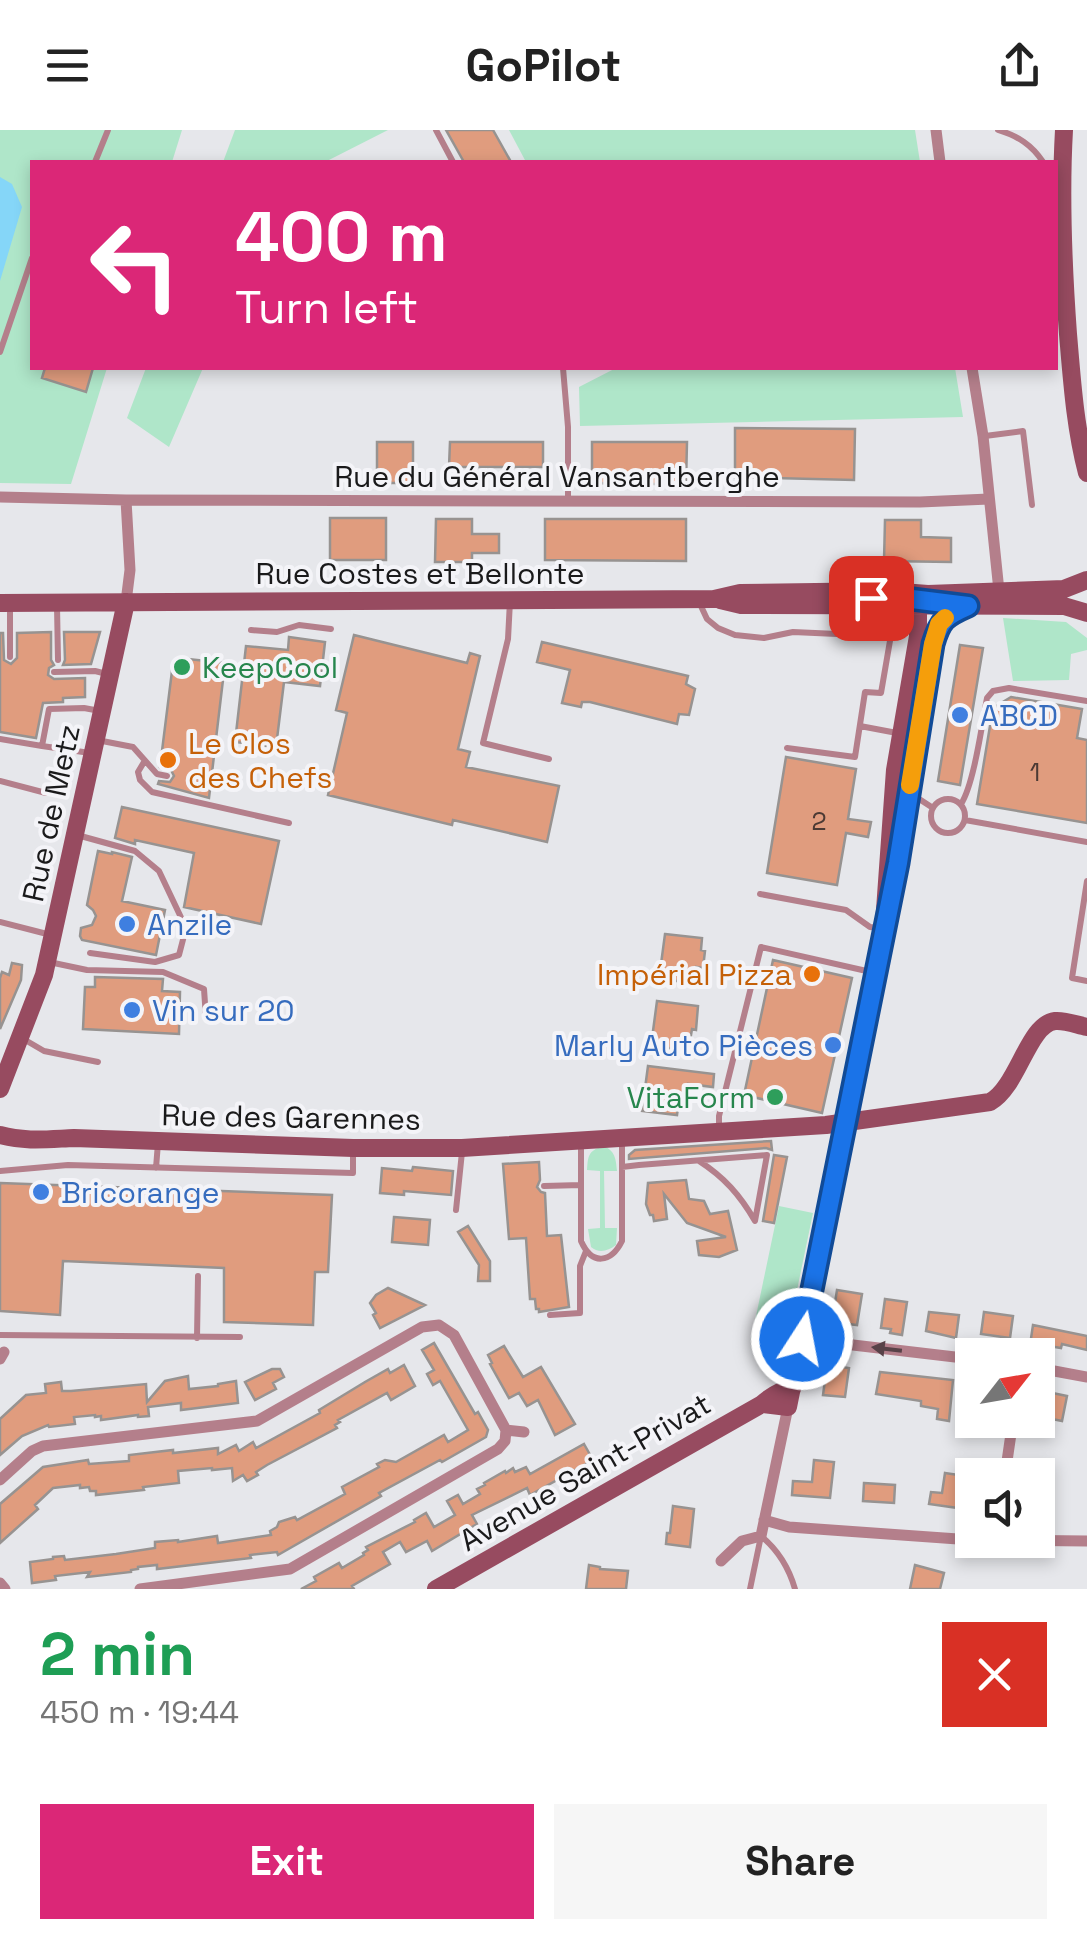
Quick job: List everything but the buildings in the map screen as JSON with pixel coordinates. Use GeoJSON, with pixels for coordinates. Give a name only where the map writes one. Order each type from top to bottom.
{"type":"FeatureCollection","features":[{"type":"Feature","properties":{"kind":"street"},"geometry":{"type":"LineString","coordinates":[[936,130],[940,160]]}},
{"type":"Feature","properties":{"kind":"street"},"geometry":{"type":"LineString","coordinates":[[1064,130],[1060,187],[1065,295],[1071,374],[1087,473]]}},
{"type":"Feature","properties":{"kind":"street"},"geometry":{"type":"LineString","coordinates":[[972,370],[999,592]]}},
{"type":"Feature","properties":{"kind":"street","name":"Rue du Général Vansantberghe"},"geometry":{"type":"LineString","coordinates":[[0,498],[920,502],[988,499]]}},
{"type":"Feature","properties":{"kind":"street"},"geometry":{"type":"LineString","coordinates":[[126,500],[130,570],[126,602]]}},
{"type":"Feature","properties":{"kind":"street","name":"Rue Costes et Bellonte"},"geometry":{"type":"LineString","coordinates":[[5,602],[707,599],[741,605],[923,600],[1064,589],[1087,580]]}},
{"type":"Feature","properties":{"kind":"street"},"geometry":{"type":"LineString","coordinates":[[721,1561],[742,1541],[761,1536],[898,863],[902,789],[923,600]]}},
{"type":"Feature","properties":{"kind":"street","name":"Rue Costes et Bellonte"},"geometry":{"type":"LineString","coordinates":[[923,600],[968,606],[1064,606],[1087,613]]}},
{"type":"Feature","properties":{"kind":"street","name":"Rue de Metz"},"geometry":{"type":"LineString","coordinates":[[0,1089],[47,961],[126,602]]}},
{"type":"Feature","properties":{"kind":"street"},"geometry":{"type":"LineString","coordinates":[[910,735],[939,624],[968,606]]}},
{"type":"Feature","properties":{"kind":"street","name":"Rue des Garennes"},"geometry":{"type":"LineString","coordinates":[[0,1136],[462,1148],[846,1122],[990,1102],[1004,1092],[1038,1032],[1048,1023],[1058,1020],[1087,1027]]}},
{"type":"Feature","properties":{"kind":"street"},"geometry":{"type":"LineString","coordinates":[[0,1480],[43,1446],[257,1421],[422,1326],[439,1325],[454,1335],[506,1430],[504,1441],[489,1456],[290,1569],[140,1589]]}},
{"type":"Feature","properties":{"kind":"street"},"geometry":{"type":"LineString","coordinates":[[802,1339],[955,1357]]}},
{"type":"Feature","properties":{"kind":"street"},"geometry":{"type":"LineString","coordinates":[[1055,1371],[1087,1377]]}},
{"type":"Feature","properties":{"kind":"street","name":"Avenue Saint-Privat"},"geometry":{"type":"LineString","coordinates":[[436,1589],[762,1404],[790,1398]]}},
{"type":"Feature","properties":{"kind":"street"},"geometry":{"type":"LineString","coordinates":[[506,1430],[524,1432]]}},
{"type":"Feature","properties":{"kind":"street"},"geometry":{"type":"LineString","coordinates":[[764,1520],[789,1527],[955,1539]]}},
{"type":"Feature","properties":{"kind":"street"},"geometry":{"type":"LineString","coordinates":[[1055,1542],[1087,1542]]}},
{"type":"Feature","properties":{"kind":"street"},"geometry":{"type":"LineString","coordinates":[[0,1583],[5,1589]]}},
{"type":"Feature","properties":{"kind":"lane"},"geometry":{"type":"LineString","coordinates":[[95,160],[108,130]]}},
{"type":"Feature","properties":{"kind":"lane"},"geometry":{"type":"LineString","coordinates":[[436,130],[452,160]]}},
{"type":"Feature","properties":{"kind":"lane"},"geometry":{"type":"LineString","coordinates":[[998,130],[1016,136],[1042,160]]}},
{"type":"Feature","properties":{"kind":"lane"},"geometry":{"type":"LineString","coordinates":[[0,352],[30,264]]}},
{"type":"Feature","properties":{"kind":"lane"},"geometry":{"type":"LineString","coordinates":[[1058,279],[1065,295]]}},
{"type":"Feature","properties":{"kind":"lane"},"geometry":{"type":"LineString","coordinates":[[564,370],[568,500]]}},
{"type":"Feature","properties":{"kind":"lane"},"geometry":{"type":"LineString","coordinates":[[983,436],[1023,431],[1032,505]]}},
{"type":"Feature","properties":{"kind":"lane"},"geometry":{"type":"LineString","coordinates":[[707,599],[700,607],[707,619],[735,635],[764,638],[793,632],[837,634],[848,630],[891,635],[881,694],[866,692],[855,758],[786,748]]}},
{"type":"Feature","properties":{"kind":"lane"},"geometry":{"type":"LineString","coordinates":[[510,600],[508,639],[483,743],[549,758]]}},
{"type":"Feature","properties":{"kind":"lane"},"geometry":{"type":"LineString","coordinates":[[57,601],[58,660]]}},
{"type":"Feature","properties":{"kind":"lane"},"geometry":{"type":"LineString","coordinates":[[298,601],[299,625]]}},
{"type":"Feature","properties":{"kind":"lane"},"geometry":{"type":"LineString","coordinates":[[5,602],[10,657]]}},
{"type":"Feature","properties":{"kind":"lane"},"geometry":{"type":"LineString","coordinates":[[251,630],[277,632],[299,625],[330,629]]}},
{"type":"Feature","properties":{"kind":"lane"},"geometry":{"type":"LineString","coordinates":[[54,672],[109,674]]}},
{"type":"Feature","properties":{"kind":"lane"},"geometry":{"type":"LineString","coordinates":[[961,804],[966,798],[987,698],[993,691],[1009,688],[1087,701]]}},
{"type":"Feature","properties":{"kind":"lane"},"geometry":{"type":"LineString","coordinates":[[42,746],[49,709],[101,711]]}},
{"type":"Feature","properties":{"kind":"lane"},"geometry":{"type":"LineString","coordinates":[[860,726],[910,735]]}},
{"type":"Feature","properties":{"kind":"lane"},"geometry":{"type":"LineString","coordinates":[[0,739],[42,746],[133,748],[157,774],[167,776]]}},
{"type":"Feature","properties":{"kind":"lane"},"geometry":{"type":"LineString","coordinates":[[144,762],[138,772],[140,780],[152,792],[288,823]]}},
{"type":"Feature","properties":{"kind":"lane"},"geometry":{"type":"LineString","coordinates":[[0,781],[46,792]]}},
{"type":"Feature","properties":{"kind":"lane"},"geometry":{"type":"LineString","coordinates":[[902,789],[933,808]]}},
{"type":"Feature","properties":{"kind":"lane"},"geometry":{"type":"LineString","coordinates":[[946,799],[961,804],[965,820],[954,833],[942,832],[933,825],[933,808],[946,799]]}},
{"type":"Feature","properties":{"kind":"lane"},"geometry":{"type":"LineString","coordinates":[[965,820],[1087,842]]}},
{"type":"Feature","properties":{"kind":"lane"},"geometry":{"type":"LineString","coordinates":[[75,834],[136,851],[159,871],[186,928],[179,955],[154,962],[90,952]]}},
{"type":"Feature","properties":{"kind":"lane"},"geometry":{"type":"LineString","coordinates":[[1087,882],[1072,978],[1087,981]]}},
{"type":"Feature","properties":{"kind":"lane"},"geometry":{"type":"LineString","coordinates":[[760,894],[846,910],[870,926],[884,926]]}},
{"type":"Feature","properties":{"kind":"lane"},"geometry":{"type":"LineString","coordinates":[[0,922],[52,936]]}},
{"type":"Feature","properties":{"kind":"lane"},"geometry":{"type":"LineString","coordinates":[[719,1132],[719,1116],[761,947],[876,973]]}},
{"type":"Feature","properties":{"kind":"lane"},"geometry":{"type":"LineString","coordinates":[[47,961],[87,970],[163,972],[204,989],[206,1018]]}},
{"type":"Feature","properties":{"kind":"lane"},"geometry":{"type":"LineString","coordinates":[[19,1036],[44,1051],[98,1062]]}},
{"type":"Feature","properties":{"kind":"lane"},"geometry":{"type":"LineString","coordinates":[[582,1141],[581,1241],[595,1258],[608,1258],[616,1254],[622,1241],[622,1139]]}},
{"type":"Feature","properties":{"kind":"lane"},"geometry":{"type":"LineString","coordinates":[[156,1168],[158,1142]]}},
{"type":"Feature","properties":{"kind":"lane"},"geometry":{"type":"LineString","coordinates":[[0,1171],[68,1165],[353,1174],[353,1148]]}},
{"type":"Feature","properties":{"kind":"lane"},"geometry":{"type":"LineString","coordinates":[[456,1210],[462,1148]]}},
{"type":"Feature","properties":{"kind":"lane"},"geometry":{"type":"LineString","coordinates":[[622,1167],[699,1160],[767,1155],[756,1220],[732,1187],[699,1160]]}},
{"type":"Feature","properties":{"kind":"lane"},"geometry":{"type":"LineString","coordinates":[[544,1186],[581,1185]]}},
{"type":"Feature","properties":{"kind":"lane"},"geometry":{"type":"LineString","coordinates":[[550,1315],[580,1314],[580,1266],[586,1251]]}},
{"type":"Feature","properties":{"kind":"lane"},"geometry":{"type":"LineString","coordinates":[[197,1338],[198,1276]]}},
{"type":"Feature","properties":{"kind":"lane"},"geometry":{"type":"LineString","coordinates":[[2,1355],[4,1335],[240,1336]]}},
{"type":"Feature","properties":{"kind":"lane"},"geometry":{"type":"LineString","coordinates":[[750,1589],[761,1536],[790,1571],[795,1589]]}},
{"type":"Feature","properties":{"kind":"green space"},"geometry":{"type":"Polygon","coordinates":[[[0,130],[182,130],[173,160],[30,160],[30,370],[106,370],[71,484],[0,483],[0,130]]]}},
{"type":"Feature","properties":{"kind":"green space"},"geometry":{"type":"Polygon","coordinates":[[[235,130],[388,130],[329,160],[224,160],[235,130]]]}},
{"type":"Feature","properties":{"kind":"green space"},"geometry":{"type":"Polygon","coordinates":[[[509,130],[915,130],[920,160],[525,160],[509,130]]]}},
{"type":"Feature","properties":{"kind":"green space"},"geometry":{"type":"Polygon","coordinates":[[[145,370],[202,370],[169,447],[127,418],[145,370]]]}},
{"type":"Feature","properties":{"kind":"green space"},"geometry":{"type":"Polygon","coordinates":[[[612,370],[955,370],[963,417],[580,426],[579,387],[612,370]]]}},
{"type":"Feature","properties":{"kind":"green space"},"geometry":{"type":"Polygon","coordinates":[[[1003,618],[1066,622],[1087,638],[1087,650],[1071,654],[1069,680],[1013,681],[1003,618]]]}},
{"type":"Feature","properties":{"kind":"green space"},"geometry":{"type":"Polygon","coordinates":[[[603,1146],[614,1156],[617,1171],[604,1171],[605,1228],[617,1228],[616,1245],[600,1251],[591,1247],[588,1229],[600,1228],[600,1171],[587,1170],[590,1155],[603,1146]]]}},
{"type":"Feature","properties":{"kind":"green space"},"geometry":{"type":"Polygon","coordinates":[[[779,1206],[813,1213],[785,1348],[751,1340],[779,1206]]]}},
{"type":"Feature","properties":{"kind":"water"},"geometry":{"type":"Polygon","coordinates":[[[0,177],[12,184],[22,207],[0,281],[0,177]]]}},
{"type":"Feature","properties":{"kind":"slow traffic"},"geometry":{"type":"LineString","coordinates":[[910,785],[933,644],[945,618]]}},
{"type":"Feature","properties":{"kind":"place","name":"KeepCool"},"geometry":{"type":"Point","coordinates":[182,667]}},
{"type":"Feature","properties":{"kind":"place","name":"ABCD"},"geometry":{"type":"Point","coordinates":[960,715]}},
{"type":"Feature","properties":{"kind":"place","name":"Le Clos des Chefs"},"geometry":{"type":"Point","coordinates":[168,760]}},
{"type":"Feature","properties":{"kind":"place","name":"Anzile"},"geometry":{"type":"Point","coordinates":[127,924]}},
{"type":"Feature","properties":{"kind":"place","name":"Impérial Pizza"},"geometry":{"type":"Point","coordinates":[812,974]}},
{"type":"Feature","properties":{"kind":"place","name":"Vin sur 20"},"geometry":{"type":"Point","coordinates":[132,1010]}},
{"type":"Feature","properties":{"kind":"place","name":"Marly Auto Pièces"},"geometry":{"type":"Point","coordinates":[833,1045]}},
{"type":"Feature","properties":{"kind":"place","name":"VitaForm"},"geometry":{"type":"Point","coordinates":[775,1097]}},
{"type":"Feature","properties":{"kind":"place","name":"Bricorange"},"geometry":{"type":"Point","coordinates":[41,1192]}},
{"type":"Feature","properties":{"kind":"route"},"geometry":{"type":"LineString","coordinates":[[802,1339],[898,863],[933,644],[939,624],[968,606],[871,598]]}}]}
